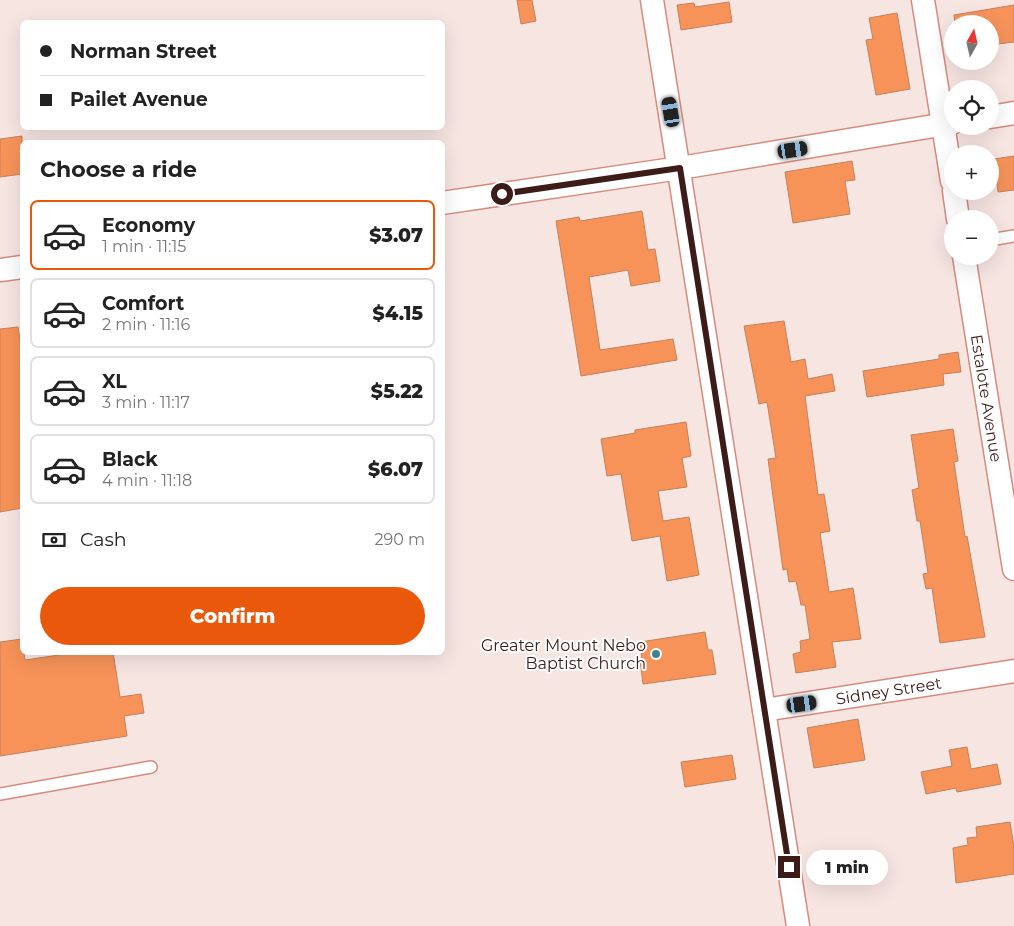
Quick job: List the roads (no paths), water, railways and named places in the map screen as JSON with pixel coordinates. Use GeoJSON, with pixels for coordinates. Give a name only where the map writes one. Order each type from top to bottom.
{"type":"FeatureCollection","features":[{"type":"Feature","properties":{"kind":"street"},"geometry":{"type":"LineString","coordinates":[[652,0],[798,926]]}},
{"type":"Feature","properties":{"kind":"street"},"geometry":{"type":"LineString","coordinates":[[923,0],[944,104]]}},
{"type":"Feature","properties":{"kind":"street"},"geometry":{"type":"LineString","coordinates":[[999,116],[1014,113]]}},
{"type":"Feature","properties":{"kind":"street"},"geometry":{"type":"LineString","coordinates":[[445,203],[680,168],[944,125]]}},
{"type":"Feature","properties":{"kind":"street","name":"Estalote Avenue"},"geometry":{"type":"LineString","coordinates":[[965,265],[1014,569]]}},
{"type":"Feature","properties":{"kind":"street"},"geometry":{"type":"LineString","coordinates":[[0,270],[20,267]]}},
{"type":"Feature","properties":{"kind":"street","name":"Sidney Street"},"geometry":{"type":"LineString","coordinates":[[764,710],[1014,671]]}},
{"type":"Feature","properties":{"kind":"lane"},"geometry":{"type":"LineString","coordinates":[[999,238],[1014,236]]}},
{"type":"Feature","properties":{"kind":"lane"},"geometry":{"type":"LineString","coordinates":[[0,794],[151,767]]}},
{"type":"Feature","properties":{"kind":"place","name":"Greater Mount Nebo Baptist Church"},"geometry":{"type":"Point","coordinates":[656,654]}}]}
